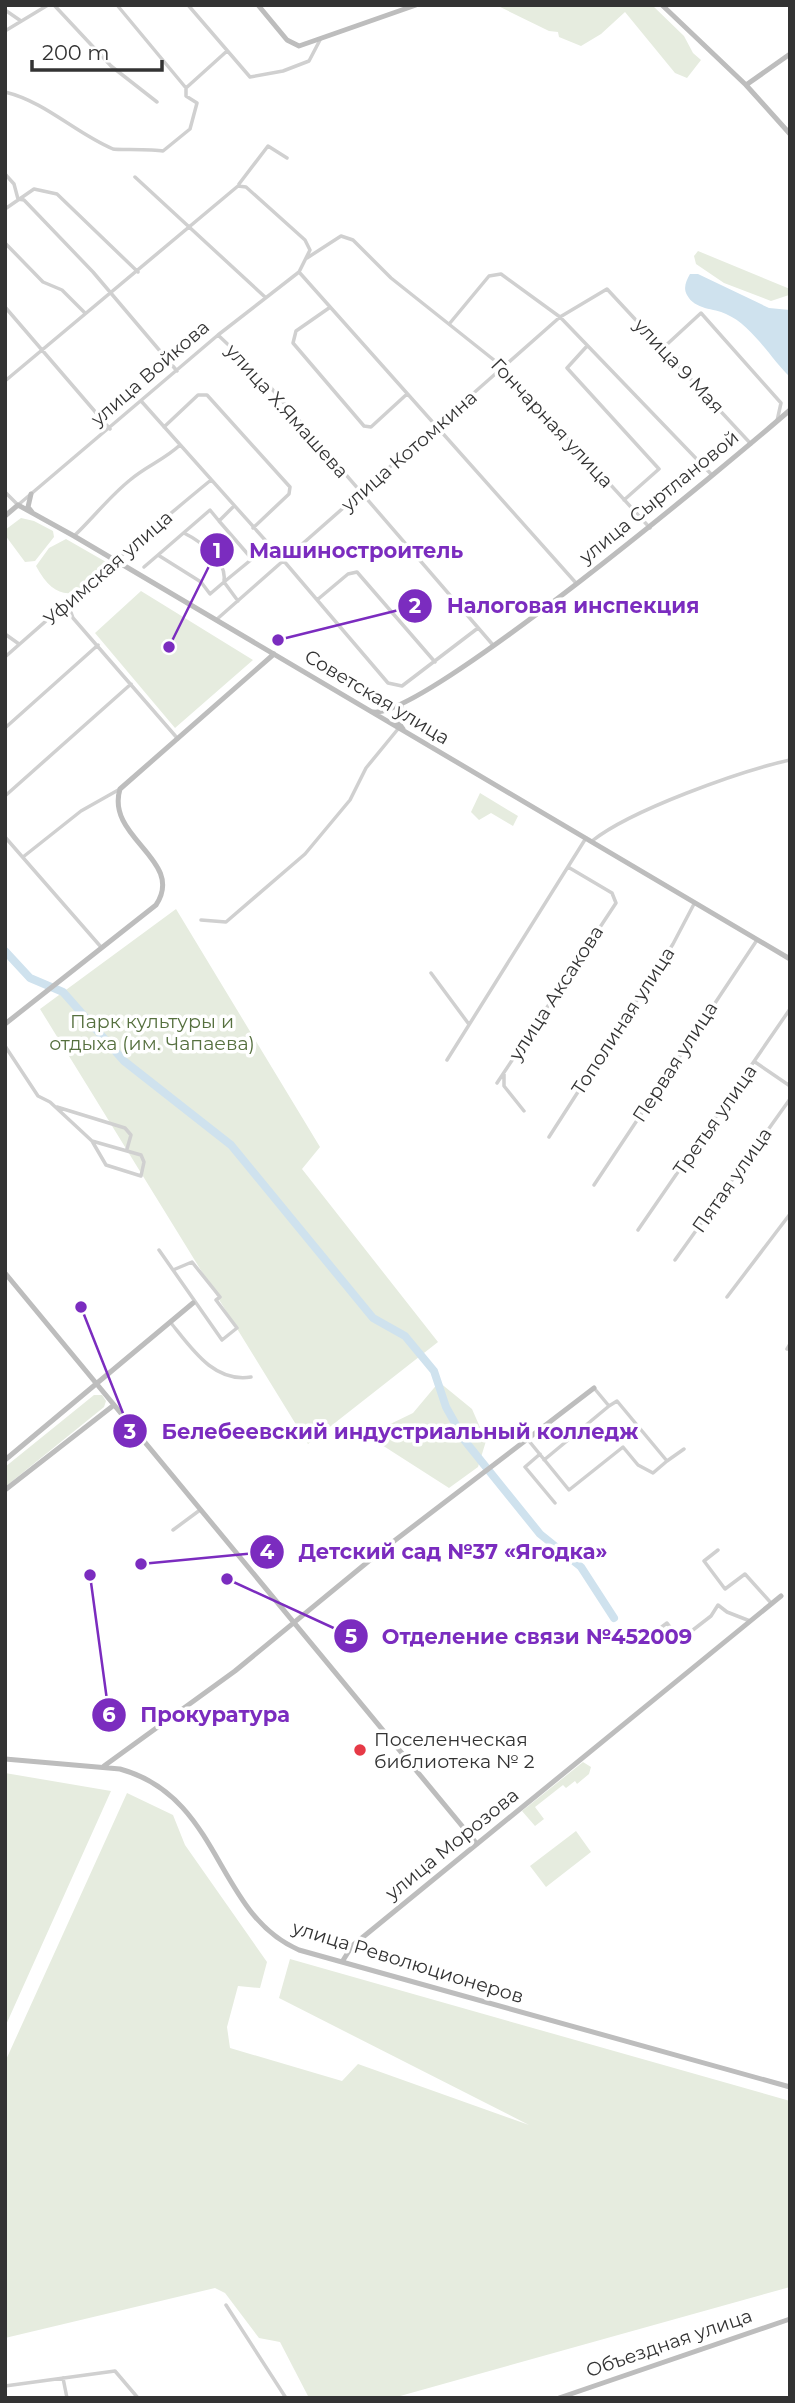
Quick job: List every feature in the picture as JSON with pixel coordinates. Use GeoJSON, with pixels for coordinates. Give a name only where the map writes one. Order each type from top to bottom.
{"type":"FeatureCollection","features":[{"type":"Feature","properties":{"kind":"street"},"geometry":{"type":"LineString","coordinates":[[5,31],[48,5]]}},
{"type":"Feature","properties":{"kind":"street"},"geometry":{"type":"LineString","coordinates":[[54,5],[111,66],[157,102]]}},
{"type":"Feature","properties":{"kind":"street"},"geometry":{"type":"LineString","coordinates":[[5,92],[29,99],[115,150],[137,147],[163,151],[190,129],[197,103],[186,96],[186,88],[117,5]]}},
{"type":"Feature","properties":{"kind":"street"},"geometry":{"type":"LineString","coordinates":[[188,5],[250,77],[283,71],[309,61],[320,40]]}},
{"type":"Feature","properties":{"kind":"street"},"geometry":{"type":"LineString","coordinates":[[258,5],[287,40],[299,46],[416,5]]}},
{"type":"Feature","properties":{"kind":"street"},"geometry":{"type":"LineString","coordinates":[[662,5],[746,85],[790,134]]}},
{"type":"Feature","properties":{"kind":"street"},"geometry":{"type":"LineString","coordinates":[[5,10],[21,22]]}},
{"type":"Feature","properties":{"kind":"street"},"geometry":{"type":"LineString","coordinates":[[186,88],[227,51]]}},
{"type":"Feature","properties":{"kind":"street"},"geometry":{"type":"LineString","coordinates":[[746,85],[790,54]]}},
{"type":"Feature","properties":{"kind":"street"},"geometry":{"type":"LineString","coordinates":[[5,381],[84,312],[138,272],[189,225],[238,186],[266,146],[287,158]]}},
{"type":"Feature","properties":{"kind":"street"},"geometry":{"type":"LineString","coordinates":[[5,174],[14,184],[18,199]]}},
{"type":"Feature","properties":{"kind":"street"},"geometry":{"type":"LineString","coordinates":[[135,177],[265,296]]}},
{"type":"Feature","properties":{"kind":"street"},"geometry":{"type":"LineString","coordinates":[[238,186],[246,187],[305,240],[310,250],[299,272],[576,583]]}},
{"type":"Feature","properties":{"kind":"street"},"geometry":{"type":"LineString","coordinates":[[5,209],[28,193],[41,190],[57,194],[138,272]]}},
{"type":"Feature","properties":{"kind":"street"},"geometry":{"type":"LineString","coordinates":[[18,199],[24,200],[93,272],[177,371]]}},
{"type":"Feature","properties":{"kind":"street","name":"Гончарная улица"},"geometry":{"type":"LineString","coordinates":[[305,259],[341,236],[349,237],[391,278],[504,368],[650,528]]}},
{"type":"Feature","properties":{"kind":"street"},"geometry":{"type":"LineString","coordinates":[[5,243],[43,282],[62,290],[84,312]]}},
{"type":"Feature","properties":{"kind":"street","name":"улица Войкова"},"geometry":{"type":"LineString","coordinates":[[5,516],[218,335],[299,272]]}},
{"type":"Feature","properties":{"kind":"street"},"geometry":{"type":"LineString","coordinates":[[450,323],[489,276],[501,274],[561,317],[713,477]]}},
{"type":"Feature","properties":{"kind":"street","name":"улица Котомкина"},"geometry":{"type":"LineString","coordinates":[[216,620],[561,317],[607,289]]}},
{"type":"Feature","properties":{"kind":"street","name":"улица 9 Мая"},"geometry":{"type":"LineString","coordinates":[[607,289],[751,444]]}},
{"type":"Feature","properties":{"kind":"street"},"geometry":{"type":"LineString","coordinates":[[5,306],[110,429]]}},
{"type":"Feature","properties":{"kind":"street"},"geometry":{"type":"LineString","coordinates":[[330,307],[296,331],[293,342],[364,426],[371,427],[407,394]]}},
{"type":"Feature","properties":{"kind":"street"},"geometry":{"type":"LineString","coordinates":[[663,348],[701,313],[781,403],[777,421]]}},
{"type":"Feature","properties":{"kind":"street","name":"улица Х.Ямашева"},"geometry":{"type":"LineString","coordinates":[[218,335],[259,374],[493,645]]}},
{"type":"Feature","properties":{"kind":"street"},"geometry":{"type":"LineString","coordinates":[[587,346],[567,368],[659,469],[624,500]]}},
{"type":"Feature","properties":{"kind":"street"},"geometry":{"type":"LineString","coordinates":[[164,427],[198,395],[207,395],[290,487],[289,494],[253,527]]}},
{"type":"Feature","properties":{"kind":"street"},"geometry":{"type":"LineString","coordinates":[[142,402],[284,560],[388,683],[402,686],[478,628]]}},
{"type":"Feature","properties":{"kind":"street","name":"улица Сыртлановой"},"geometry":{"type":"LineString","coordinates":[[368,711],[382,713],[401,706],[493,645],[650,528],[790,410]]}},
{"type":"Feature","properties":{"kind":"street"},"geometry":{"type":"LineString","coordinates":[[74,536],[130,480],[147,467],[160,463],[180,445]]}},
{"type":"Feature","properties":{"kind":"street","name":"Уфимская улица"},"geometry":{"type":"LineString","coordinates":[[5,657],[68,604],[114,560],[211,480]]}},
{"type":"Feature","properties":{"kind":"street","name":"Советская улица"},"geometry":{"type":"LineString","coordinates":[[5,492],[18,505],[790,958]]}},
{"type":"Feature","properties":{"kind":"street"},"geometry":{"type":"LineString","coordinates":[[31,494],[28,507],[34,514]]}},
{"type":"Feature","properties":{"kind":"street"},"geometry":{"type":"LineString","coordinates":[[219,521],[234,506]]}},
{"type":"Feature","properties":{"kind":"street"},"geometry":{"type":"LineString","coordinates":[[5,516],[22,510],[34,514]]}},
{"type":"Feature","properties":{"kind":"street"},"geometry":{"type":"LineString","coordinates":[[144,567],[210,510],[252,559],[210,594],[201,582],[158,555]]}},
{"type":"Feature","properties":{"kind":"street"},"geometry":{"type":"LineString","coordinates":[[184,533],[198,540],[220,564],[225,573],[224,582],[238,601]]}},
{"type":"Feature","properties":{"kind":"street"},"geometry":{"type":"LineString","coordinates":[[317,600],[348,574],[357,572],[435,662]]}},
{"type":"Feature","properties":{"kind":"street"},"geometry":{"type":"LineString","coordinates":[[68,604],[72,618],[178,738]]}},
{"type":"Feature","properties":{"kind":"street"},"geometry":{"type":"LineString","coordinates":[[5,634],[19,644]]}},
{"type":"Feature","properties":{"kind":"street"},"geometry":{"type":"LineString","coordinates":[[5,728],[98,645]]}},
{"type":"Feature","properties":{"kind":"street"},"geometry":{"type":"LineString","coordinates":[[23,857],[81,811],[120,789],[274,654]]}},
{"type":"Feature","properties":{"kind":"street"},"geometry":{"type":"LineString","coordinates":[[5,796],[131,684]]}},
{"type":"Feature","properties":{"kind":"street"},"geometry":{"type":"LineString","coordinates":[[401,706],[398,722],[410,736]]}},
{"type":"Feature","properties":{"kind":"street"},"geometry":{"type":"LineString","coordinates":[[201,920],[226,922],[305,854],[350,800],[366,768],[398,729]]}},
{"type":"Feature","properties":{"kind":"street"},"geometry":{"type":"LineString","coordinates":[[592,841],[649,811],[730,777],[790,760]]}},
{"type":"Feature","properties":{"kind":"street"},"geometry":{"type":"LineString","coordinates":[[5,1024],[156,905],[163,888],[155,862],[119,817],[117,800],[120,789]]}},
{"type":"Feature","properties":{"kind":"street"},"geometry":{"type":"LineString","coordinates":[[5,837],[103,948]]}},
{"type":"Feature","properties":{"kind":"street"},"geometry":{"type":"LineString","coordinates":[[447,1060],[586,838]]}},
{"type":"Feature","properties":{"kind":"street","name":"улица Аксакова"},"geometry":{"type":"LineString","coordinates":[[497,1083],[616,903],[612,893],[568,867]]}},
{"type":"Feature","properties":{"kind":"street","name":"Тополиная улица"},"geometry":{"type":"LineString","coordinates":[[549,1137],[673,944],[694,904]]}},
{"type":"Feature","properties":{"kind":"street","name":"Первая улица"},"geometry":{"type":"LineString","coordinates":[[594,1185],[757,940]]}},
{"type":"Feature","properties":{"kind":"street"},"geometry":{"type":"LineString","coordinates":[[431,973],[468,1023]]}},
{"type":"Feature","properties":{"kind":"street","name":"Третья улица"},"geometry":{"type":"LineString","coordinates":[[638,1230],[790,1009]]}},
{"type":"Feature","properties":{"kind":"street"},"geometry":{"type":"LineString","coordinates":[[5,1046],[38,1096],[55,1106],[124,1128],[131,1135],[127,1149]]}},
{"type":"Feature","properties":{"kind":"street"},"geometry":{"type":"LineString","coordinates":[[755,1062],[790,1086]]}},
{"type":"Feature","properties":{"kind":"street"},"geometry":{"type":"LineString","coordinates":[[505,1072],[504,1086],[524,1111]]}},
{"type":"Feature","properties":{"kind":"street","name":"Пятая улица"},"geometry":{"type":"LineString","coordinates":[[675,1260],[790,1099]]}},
{"type":"Feature","properties":{"kind":"street"},"geometry":{"type":"LineString","coordinates":[[55,1106],[92,1141],[106,1165],[141,1176],[144,1162],[141,1155],[92,1141]]}},
{"type":"Feature","properties":{"kind":"street"},"geometry":{"type":"LineString","coordinates":[[727,1297],[790,1214]]}},
{"type":"Feature","properties":{"kind":"street"},"geometry":{"type":"LineString","coordinates":[[159,1250],[193,1303],[222,1340],[237,1328],[216,1300],[220,1297],[192,1262],[186,1262],[173,1270]]}},
{"type":"Feature","properties":{"kind":"street"},"geometry":{"type":"LineString","coordinates":[[5,1273],[477,1844]]}},
{"type":"Feature","properties":{"kind":"street"},"geometry":{"type":"LineString","coordinates":[[5,1460],[193,1303]]}},
{"type":"Feature","properties":{"kind":"street"},"geometry":{"type":"LineString","coordinates":[[169,1321],[200,1359],[231,1379],[251,1377]]}},
{"type":"Feature","properties":{"kind":"street"},"geometry":{"type":"LineString","coordinates":[[104,1766],[294,1624],[594,1388],[609,1406]]}},
{"type":"Feature","properties":{"kind":"street"},"geometry":{"type":"LineString","coordinates":[[544,1460],[617,1401],[667,1461]]}},
{"type":"Feature","properties":{"kind":"street"},"geometry":{"type":"LineString","coordinates":[[5,1490],[114,1405]]}},
{"type":"Feature","properties":{"kind":"street"},"geometry":{"type":"LineString","coordinates":[[528,1441],[569,1490],[623,1447],[638,1465],[653,1473],[684,1449]]}},
{"type":"Feature","properties":{"kind":"street"},"geometry":{"type":"LineString","coordinates":[[540,1454],[524,1467],[555,1503]]}},
{"type":"Feature","properties":{"kind":"street"},"geometry":{"type":"LineString","coordinates":[[173,1530],[200,1510]]}},
{"type":"Feature","properties":{"kind":"street"},"geometry":{"type":"LineString","coordinates":[[718,1550],[704,1561],[725,1589],[745,1574],[772,1604]]}},
{"type":"Feature","properties":{"kind":"street","name":"улица Морозова"},"geometry":{"type":"LineString","coordinates":[[342,1962],[352,1946],[781,1596]]}},
{"type":"Feature","properties":{"kind":"street"},"geometry":{"type":"LineString","coordinates":[[655,1632],[667,1623],[680,1640],[710,1616],[718,1605],[750,1621]]}},
{"type":"Feature","properties":{"kind":"street","name":"улица Революционеров"},"geometry":{"type":"LineString","coordinates":[[5,1759],[104,1766],[136,1774],[167,1791],[181,1802],[258,1920],[270,1932],[299,1950],[790,2087]]}},
{"type":"Feature","properties":{"kind":"street"},"geometry":{"type":"LineString","coordinates":[[226,2305],[286,2398]]}},
{"type":"Feature","properties":{"kind":"street","name":"Объездная улица"},"geometry":{"type":"LineString","coordinates":[[559,2398],[790,2319]]}},
{"type":"Feature","properties":{"kind":"street"},"geometry":{"type":"LineString","coordinates":[[5,2386],[116,2371],[138,2398]]}},
{"type":"Feature","properties":{"kind":"street"},"geometry":{"type":"LineString","coordinates":[[63,2378],[67,2398]]}},
{"type":"Feature","properties":{"kind":"green space"},"geometry":{"type":"Polygon","coordinates":[[[496,5],[652,5],[684,36],[693,53],[701,60],[687,78],[675,73],[625,12],[601,34],[581,46],[559,37],[558,32],[549,31],[496,5]]]}},
{"type":"Feature","properties":{"kind":"green space"},"geometry":{"type":"Polygon","coordinates":[[[698,251],[790,289],[789,295],[771,301],[724,283],[696,264],[694,256],[698,251]]]}},
{"type":"Feature","properties":{"kind":"green space"},"geometry":{"type":"Polygon","coordinates":[[[21,518],[34,521],[53,531],[54,537],[35,561],[25,562],[5,535],[5,530],[21,518]]]}},
{"type":"Feature","properties":{"kind":"green space"},"geometry":{"type":"Polygon","coordinates":[[[66,539],[106,562],[89,583],[71,593],[53,588],[36,566],[49,548],[66,539]]]}},
{"type":"Feature","properties":{"kind":"green space"},"geometry":{"type":"Polygon","coordinates":[[[141,591],[253,660],[175,728],[95,633],[141,591]]]}},
{"type":"Feature","properties":{"kind":"green space"},"geometry":{"type":"Polygon","coordinates":[[[480,793],[518,816],[513,826],[491,813],[479,820],[471,812],[480,793]]]}},
{"type":"Feature","properties":{"kind":"green space","name":"Парк культуры и отдыха (им. Чапаева)"},"geometry":{"type":"Polygon","coordinates":[[[176,909],[320,1147],[302,1169],[438,1342],[308,1444],[40,1009],[176,909]]]}},
{"type":"Feature","properties":{"kind":"green space"},"geometry":{"type":"Polygon","coordinates":[[[439,1382],[472,1409],[486,1441],[478,1467],[449,1488],[371,1438],[378,1430],[413,1413],[439,1382]]]}},
{"type":"Feature","properties":{"kind":"green space"},"geometry":{"type":"Polygon","coordinates":[[[94,1395],[102,1395],[106,1401],[104,1407],[5,1487],[5,1467],[94,1395]]]}},
{"type":"Feature","properties":{"kind":"green space"},"geometry":{"type":"Polygon","coordinates":[[[583,1762],[591,1767],[589,1774],[577,1784],[575,1781],[566,1788],[563,1785],[535,1807],[544,1819],[535,1826],[522,1811],[583,1762]]]}},
{"type":"Feature","properties":{"kind":"green space"},"geometry":{"type":"Polygon","coordinates":[[[5,1773],[111,1791],[5,2027],[5,1773]]]}},
{"type":"Feature","properties":{"kind":"green space"},"geometry":{"type":"Polygon","coordinates":[[[127,1793],[173,1815],[185,1845],[267,1962],[260,1988],[238,1986],[227,2027],[230,2048],[342,2081],[358,2064],[529,2125],[279,1998],[290,1959],[790,2101],[790,2287],[393,2398],[309,2398],[280,2342],[259,2338],[225,2293],[215,2288],[5,2338],[5,2062],[127,1793]]]}},
{"type":"Feature","properties":{"kind":"green space"},"geometry":{"type":"Polygon","coordinates":[[[576,1831],[591,1852],[546,1887],[530,1866],[576,1831]]]}},
{"type":"Feature","properties":{"kind":"water"},"geometry":{"type":"Polygon","coordinates":[[[690,274],[698,274],[769,308],[790,310],[790,377],[760,342],[735,319],[690,300],[685,287],[690,274]]]}},
{"type":"Feature","properties":{"kind":"waterway"},"geometry":{"type":"LineString","coordinates":[[5,951],[30,978],[63,992],[124,1061],[231,1145],[373,1318],[405,1336],[434,1371],[446,1407],[465,1441],[540,1534],[581,1567],[614,1618]]}},
{"type":"Feature","properties":{"kind":"place","name":"Налоговая инспекция"},"geometry":{"type":"Point","coordinates":[278,640]}},
{"type":"Feature","properties":{"kind":"place","name":"Машиностроитель"},"geometry":{"type":"Point","coordinates":[169,647]}},
{"type":"Feature","properties":{"kind":"place","name":"Белебеевский индустриальный колледж"},"geometry":{"type":"Point","coordinates":[81,1307]}},
{"type":"Feature","properties":{"kind":"place","name":"Детский сад №37 «Ягодка»"},"geometry":{"type":"Point","coordinates":[141,1564]}},
{"type":"Feature","properties":{"kind":"place","name":"Прокуратура"},"geometry":{"type":"Point","coordinates":[90,1575]}},
{"type":"Feature","properties":{"kind":"place","name":"Отделение связи №452009"},"geometry":{"type":"Point","coordinates":[227,1579]}},
{"type":"Feature","properties":{"kind":"place","name":"Поселенческая библиотека № 2"},"geometry":{"type":"Point","coordinates":[360,1750]}}]}
